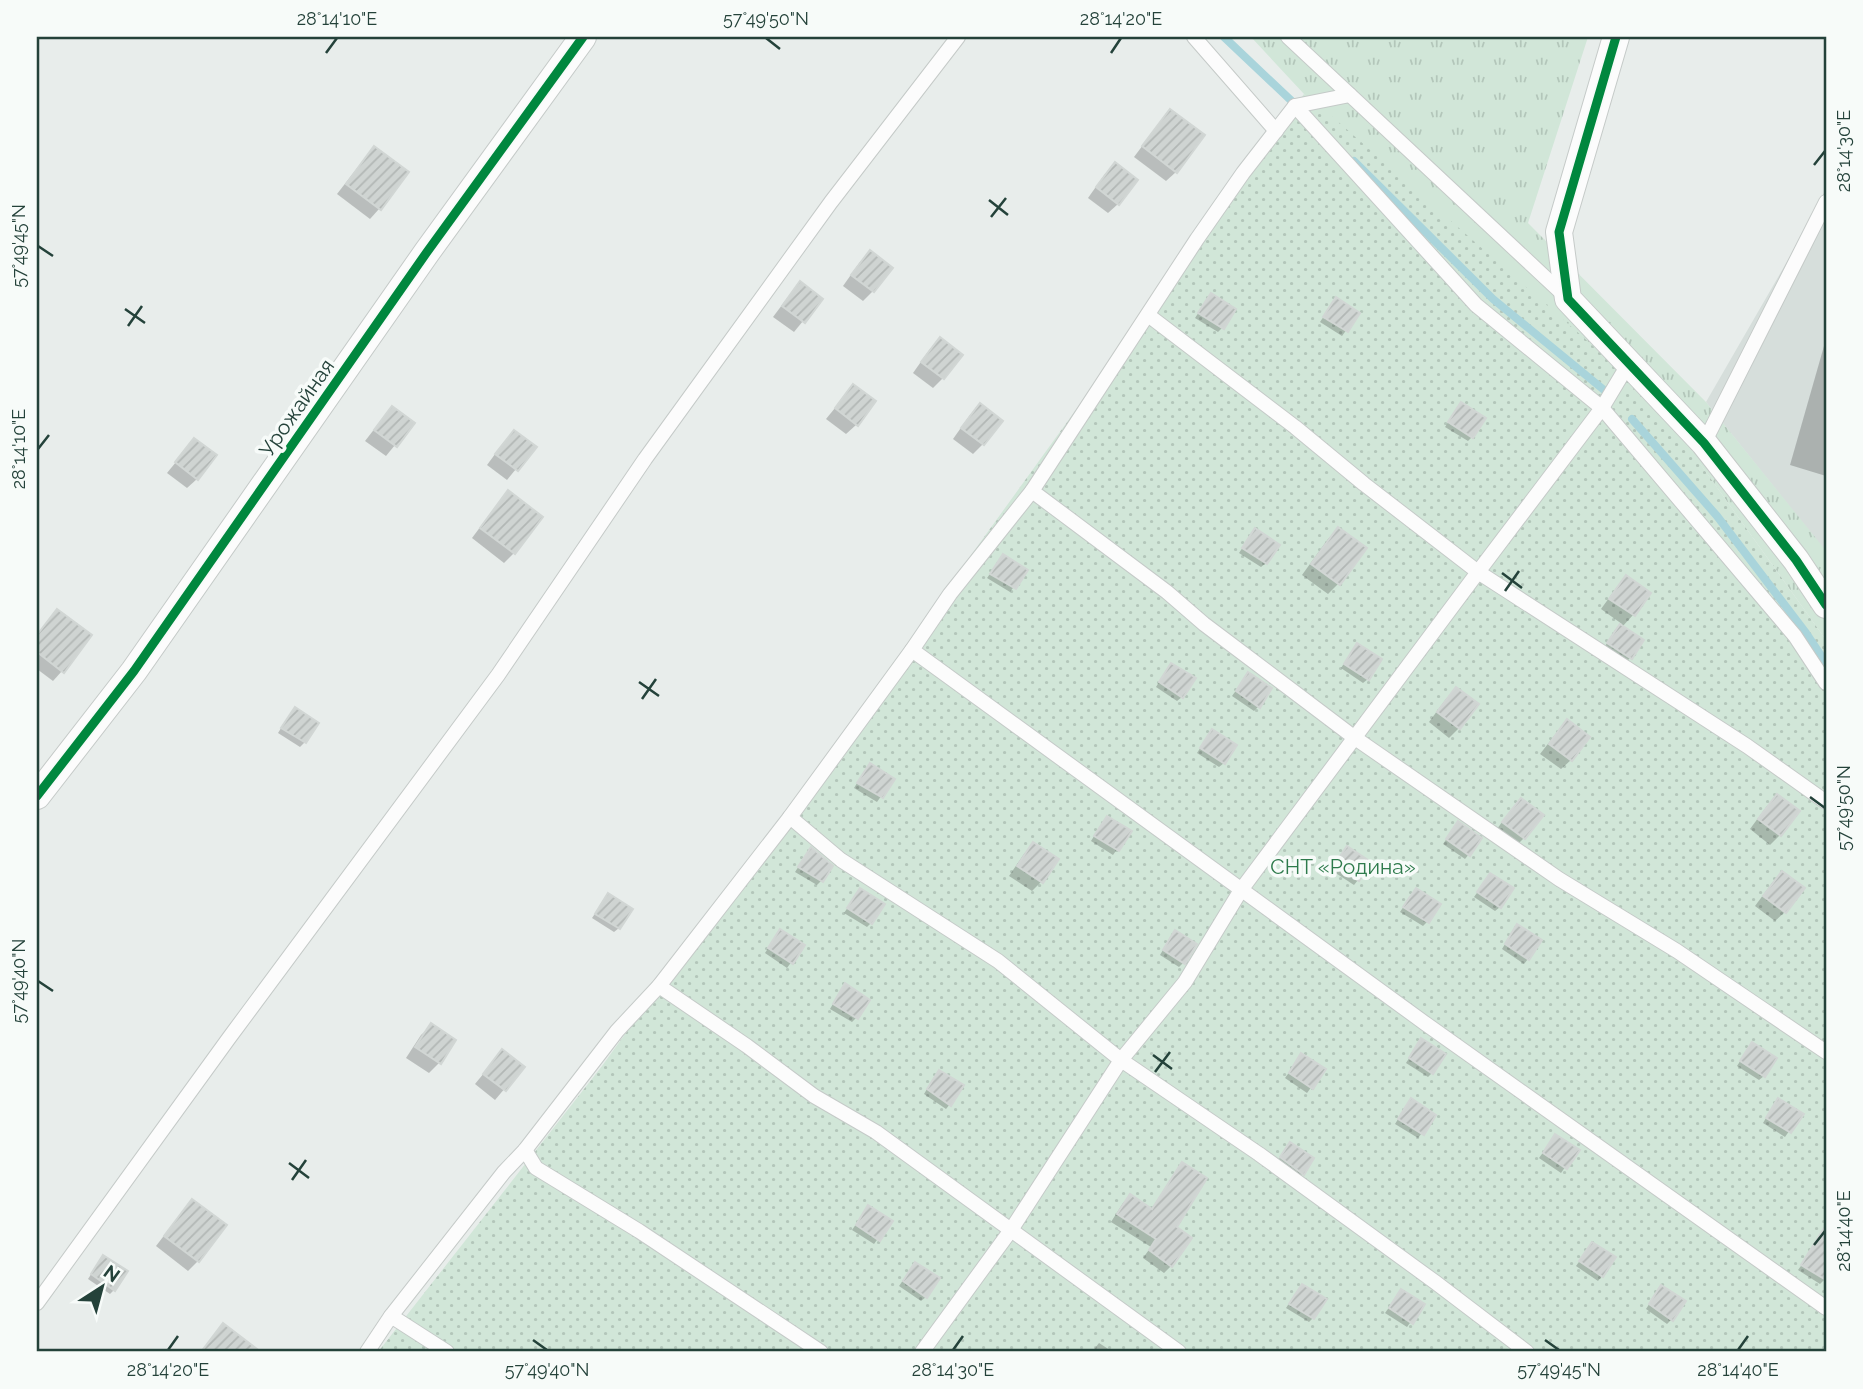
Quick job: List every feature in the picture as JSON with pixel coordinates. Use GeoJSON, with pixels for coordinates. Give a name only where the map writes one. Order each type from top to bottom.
{"type":"FeatureCollection","features":[{"type":"Feature","properties":{"kind":"street","name":"Урожайная"},"geometry":{"type":"LineString","coordinates":[[37,796],[134,671],[583,37]]}},
{"type":"Feature","properties":{"kind":"street"},"geometry":{"type":"LineString","coordinates":[[1616,37],[1559,232],[1569,299],[1704,443],[1796,560],[1826,605]]}},
{"type":"Feature","properties":{"kind":"lane"},"geometry":{"type":"LineString","coordinates":[[37,1303],[498,675],[645,459],[831,202],[958,37]]}},
{"type":"Feature","properties":{"kind":"lane"},"geometry":{"type":"LineString","coordinates":[[1194,37],[1276,131]]}},
{"type":"Feature","properties":{"kind":"lane"},"geometry":{"type":"LineString","coordinates":[[1288,37],[1569,299]]}},
{"type":"Feature","properties":{"kind":"lane"},"geometry":{"type":"LineString","coordinates":[[367,1352],[391,1316],[504,1172],[526,1150],[617,1031],[659,986],[790,817],[950,594],[1032,491],[1243,173],[1295,106],[1350,95]]}},
{"type":"Feature","properties":{"kind":"lane"},"geometry":{"type":"LineString","coordinates":[[1295,106],[1476,305],[1602,408],[1795,636],[1826,683]]}},
{"type":"Feature","properties":{"kind":"lane"},"geometry":{"type":"LineString","coordinates":[[1704,443],[1826,202]]}},
{"type":"Feature","properties":{"kind":"lane"},"geometry":{"type":"LineString","coordinates":[[1148,315],[1478,572],[1746,746],[1826,802]]}},
{"type":"Feature","properties":{"kind":"lane"},"geometry":{"type":"LineString","coordinates":[[922,1352],[1011,1230],[1121,1060],[1185,982],[1241,890],[1602,408],[1629,363]]}},
{"type":"Feature","properties":{"kind":"lane"},"geometry":{"type":"LineString","coordinates":[[1032,491],[1355,738],[1559,879],[1677,951],[1826,1052]]}},
{"type":"Feature","properties":{"kind":"lane"},"geometry":{"type":"LineString","coordinates":[[912,650],[1426,1024],[1826,1308]]}},
{"type":"Feature","properties":{"kind":"lane"},"geometry":{"type":"LineString","coordinates":[[790,817],[841,860],[998,961],[1121,1060],[1270,1162],[1527,1352]]}},
{"type":"Feature","properties":{"kind":"lane"},"geometry":{"type":"LineString","coordinates":[[659,986],[814,1096],[876,1132],[1179,1352]]}},
{"type":"Feature","properties":{"kind":"lane"},"geometry":{"type":"LineString","coordinates":[[526,1150],[536,1168],[639,1231],[821,1352]]}},
{"type":"Feature","properties":{"kind":"lane"},"geometry":{"type":"LineString","coordinates":[[391,1316],[447,1352]]}},
{"type":"Feature","properties":{"kind":"shaded area"},"geometry":{"type":"Polygon","coordinates":[[[1826,189],[1826,552],[1706,402],[1826,189]]]}},
{"type":"Feature","properties":{"kind":"green space"},"geometry":{"type":"Polygon","coordinates":[[[1251,37],[1588,37],[1528,223],[1706,402],[1823,547],[1826,552],[1826,640],[1701,465],[1304,94],[1251,37]]]}},
{"type":"Feature","properties":{"kind":"green space","name":"СНТ «Родина»"},"geometry":{"type":"Polygon","coordinates":[[[1304,94],[1608,359],[1701,465],[1826,640],[1826,1352],[378,1352],[602,1066],[1304,94]]]}},
{"type":"Feature","properties":{"kind":"building"},"geometry":{"type":"Polygon","coordinates":[[[1170,109],[1205,135],[1177,173],[1142,146],[1170,109]]]}},
{"type":"Feature","properties":{"kind":"building"},"geometry":{"type":"Polygon","coordinates":[[[374,146],[409,172],[381,210],[346,184],[374,146]]]}},
{"type":"Feature","properties":{"kind":"building"},"geometry":{"type":"Polygon","coordinates":[[[1115,162],[1138,180],[1119,205],[1096,187],[1115,162]]]}},
{"type":"Feature","properties":{"kind":"building"},"geometry":{"type":"Polygon","coordinates":[[[870,250],[893,268],[874,292],[851,275],[870,250]]]}},
{"type":"Feature","properties":{"kind":"building"},"geometry":{"type":"Polygon","coordinates":[[[800,281],[823,299],[805,323],[782,306],[800,281]]]}},
{"type":"Feature","properties":{"kind":"building"},"geometry":{"type":"Polygon","coordinates":[[[1211,293],[1236,309],[1224,329],[1198,313],[1211,293]]]}},
{"type":"Feature","properties":{"kind":"building"},"geometry":{"type":"Polygon","coordinates":[[[1336,297],[1360,313],[1348,332],[1323,317],[1336,297]]]}},
{"type":"Feature","properties":{"kind":"building"},"geometry":{"type":"Polygon","coordinates":[[[940,337],[963,355],[944,379],[921,362],[940,337]]]}},
{"type":"Feature","properties":{"kind":"building"},"geometry":{"type":"Polygon","coordinates":[[[853,384],[876,401],[858,426],[835,408],[853,384]]]}},
{"type":"Feature","properties":{"kind":"building"},"geometry":{"type":"Polygon","coordinates":[[[1461,402],[1486,418],[1473,438],[1448,422],[1461,402]]]}},
{"type":"Feature","properties":{"kind":"building"},"geometry":{"type":"Polygon","coordinates":[[[980,403],[1003,421],[984,445],[961,428],[980,403]]]}},
{"type":"Feature","properties":{"kind":"building"},"geometry":{"type":"Polygon","coordinates":[[[392,406],[415,423],[397,447],[374,430],[392,406]]]}},
{"type":"Feature","properties":{"kind":"building"},"geometry":{"type":"Polygon","coordinates":[[[514,430],[537,447],[518,471],[495,454],[514,430]]]}},
{"type":"Feature","properties":{"kind":"building"},"geometry":{"type":"Polygon","coordinates":[[[194,438],[217,455],[198,480],[175,462],[194,438]]]}},
{"type":"Feature","properties":{"kind":"building"},"geometry":{"type":"Polygon","coordinates":[[[508,490],[543,517],[515,554],[480,528],[508,490]]]}},
{"type":"Feature","properties":{"kind":"building"},"geometry":{"type":"Polygon","coordinates":[[[1338,527],[1367,548],[1340,585],[1311,564],[1338,527]]]}},
{"type":"Feature","properties":{"kind":"building"},"geometry":{"type":"Polygon","coordinates":[[[1255,528],[1280,545],[1267,564],[1242,548],[1255,528]]]}},
{"type":"Feature","properties":{"kind":"building"},"geometry":{"type":"Polygon","coordinates":[[[1003,554],[1028,570],[1016,589],[990,574],[1003,554]]]}},
{"type":"Feature","properties":{"kind":"building"},"geometry":{"type":"Polygon","coordinates":[[[1626,575],[1651,593],[1635,616],[1609,599],[1626,575]]]}},
{"type":"Feature","properties":{"kind":"building"},"geometry":{"type":"Polygon","coordinates":[[[57,609],[92,635],[64,673],[37,652],[37,635],[57,609]]]}},
{"type":"Feature","properties":{"kind":"building"},"geometry":{"type":"Polygon","coordinates":[[[1620,624],[1644,640],[1632,659],[1607,643],[1620,624]]]}},
{"type":"Feature","properties":{"kind":"building"},"geometry":{"type":"Polygon","coordinates":[[[1357,643],[1382,659],[1369,680],[1344,664],[1357,643]]]}},
{"type":"Feature","properties":{"kind":"building"},"geometry":{"type":"Polygon","coordinates":[[[1171,663],[1196,678],[1183,698],[1159,682],[1171,663]]]}},
{"type":"Feature","properties":{"kind":"building"},"geometry":{"type":"Polygon","coordinates":[[[1248,672],[1272,688],[1260,708],[1236,691],[1248,672]]]}},
{"type":"Feature","properties":{"kind":"building"},"geometry":{"type":"Polygon","coordinates":[[[1456,687],[1479,704],[1460,729],[1437,712],[1456,687]]]}},
{"type":"Feature","properties":{"kind":"building"},"geometry":{"type":"Polygon","coordinates":[[[295,707],[319,723],[306,743],[281,728],[295,707]]]}},
{"type":"Feature","properties":{"kind":"building"},"geometry":{"type":"Polygon","coordinates":[[[1567,719],[1590,737],[1572,761],[1549,744],[1567,719]]]}},
{"type":"Feature","properties":{"kind":"building"},"geometry":{"type":"Polygon","coordinates":[[[1212,729],[1237,745],[1225,764],[1200,748],[1212,729]]]}},
{"type":"Feature","properties":{"kind":"building"},"geometry":{"type":"Polygon","coordinates":[[[870,763],[895,779],[883,798],[857,783],[870,763]]]}},
{"type":"Feature","properties":{"kind":"building"},"geometry":{"type":"Polygon","coordinates":[[[1777,794],[1800,811],[1781,836],[1758,819],[1777,794]]]}},
{"type":"Feature","properties":{"kind":"building"},"geometry":{"type":"Polygon","coordinates":[[[1521,798],[1544,815],[1525,839],[1502,822],[1521,798]]]}},
{"type":"Feature","properties":{"kind":"building"},"geometry":{"type":"Polygon","coordinates":[[[1107,816],[1132,831],[1119,851],[1094,836],[1107,816]]]}},
{"type":"Feature","properties":{"kind":"building"},"geometry":{"type":"Polygon","coordinates":[[[1458,821],[1482,838],[1470,856],[1446,839],[1458,821]]]}},
{"type":"Feature","properties":{"kind":"building"},"geometry":{"type":"Polygon","coordinates":[[[1033,842],[1059,859],[1043,883],[1017,866],[1033,842]]]}},
{"type":"Feature","properties":{"kind":"building"},"geometry":{"type":"Polygon","coordinates":[[[1347,846],[1371,862],[1359,881],[1334,865],[1347,846]]]}},
{"type":"Feature","properties":{"kind":"building"},"geometry":{"type":"Polygon","coordinates":[[[811,847],[833,866],[823,882],[798,867],[811,847]]]}},
{"type":"Feature","properties":{"kind":"building"},"geometry":{"type":"Polygon","coordinates":[[[1782,871],[1805,888],[1786,913],[1763,896],[1782,871]]]}},
{"type":"Feature","properties":{"kind":"building"},"geometry":{"type":"Polygon","coordinates":[[[1490,873],[1514,888],[1501,908],[1477,892],[1490,873]]]}},
{"type":"Feature","properties":{"kind":"building"},"geometry":{"type":"Polygon","coordinates":[[[860,888],[885,904],[872,924],[847,908],[860,888]]]}},
{"type":"Feature","properties":{"kind":"building"},"geometry":{"type":"Polygon","coordinates":[[[1416,888],[1441,904],[1429,923],[1403,907],[1416,888]]]}},
{"type":"Feature","properties":{"kind":"building"},"geometry":{"type":"Polygon","coordinates":[[[608,893],[633,909],[620,929],[595,914],[608,893]]]}},
{"type":"Feature","properties":{"kind":"building"},"geometry":{"type":"Polygon","coordinates":[[[1517,924],[1542,940],[1529,960],[1505,944],[1517,924]]]}},
{"type":"Feature","properties":{"kind":"building"},"geometry":{"type":"Polygon","coordinates":[[[780,929],[805,945],[793,964],[768,948],[780,929]]]}},
{"type":"Feature","properties":{"kind":"building"},"geometry":{"type":"Polygon","coordinates":[[[1175,930],[1197,944],[1185,964],[1163,950],[1175,930]]]}},
{"type":"Feature","properties":{"kind":"building"},"geometry":{"type":"Polygon","coordinates":[[[845,983],[870,1000],[858,1019],[833,1004],[845,983]]]}},
{"type":"Feature","properties":{"kind":"building"},"geometry":{"type":"Polygon","coordinates":[[[431,1023],[456,1040],[441,1064],[415,1047],[431,1023]]]}},
{"type":"Feature","properties":{"kind":"building"},"geometry":{"type":"Polygon","coordinates":[[[1421,1038],[1446,1054],[1433,1074],[1409,1058],[1421,1038]]]}},
{"type":"Feature","properties":{"kind":"building"},"geometry":{"type":"Polygon","coordinates":[[[1752,1042],[1777,1058],[1765,1077],[1740,1061],[1752,1042]]]}},
{"type":"Feature","properties":{"kind":"building"},"geometry":{"type":"Polygon","coordinates":[[[502,1049],[525,1067],[506,1091],[483,1074],[502,1049]]]}},
{"type":"Feature","properties":{"kind":"building"},"geometry":{"type":"Polygon","coordinates":[[[1301,1053],[1326,1069],[1313,1089],[1289,1073],[1301,1053]]]}},
{"type":"Feature","properties":{"kind":"building"},"geometry":{"type":"Polygon","coordinates":[[[939,1070],[964,1085],[951,1106],[927,1089],[939,1070]]]}},
{"type":"Feature","properties":{"kind":"building"},"geometry":{"type":"Polygon","coordinates":[[[1411,1098],[1436,1115],[1424,1135],[1398,1119],[1411,1098]]]}},
{"type":"Feature","properties":{"kind":"building"},"geometry":{"type":"Polygon","coordinates":[[[1778,1098],[1804,1114],[1791,1133],[1766,1118],[1778,1098]]]}},
{"type":"Feature","properties":{"kind":"building"},"geometry":{"type":"Polygon","coordinates":[[[1555,1134],[1580,1150],[1567,1169],[1543,1153],[1555,1134]]]}},
{"type":"Feature","properties":{"kind":"building"},"geometry":{"type":"Polygon","coordinates":[[[1290,1142],[1314,1158],[1304,1175],[1280,1157],[1290,1142]]]}},
{"type":"Feature","properties":{"kind":"building"},"geometry":{"type":"Polygon","coordinates":[[[1182,1162],[1207,1178],[1177,1227],[1192,1238],[1172,1267],[1149,1250],[1156,1239],[1117,1214],[1130,1194],[1152,1209],[1182,1162]]]}},
{"type":"Feature","properties":{"kind":"building"},"geometry":{"type":"Polygon","coordinates":[[[192,1199],[227,1225],[199,1262],[164,1236],[192,1199]]]}},
{"type":"Feature","properties":{"kind":"building"},"geometry":{"type":"Polygon","coordinates":[[[868,1205],[893,1221],[880,1241],[856,1225],[868,1205]]]}},
{"type":"Feature","properties":{"kind":"building"},"geometry":{"type":"Polygon","coordinates":[[[1826,1225],[1826,1280],[1801,1265],[1826,1225]]]}},
{"type":"Feature","properties":{"kind":"building"},"geometry":{"type":"Polygon","coordinates":[[[1592,1242],[1616,1257],[1603,1277],[1579,1261],[1592,1242]]]}},
{"type":"Feature","properties":{"kind":"building"},"geometry":{"type":"Polygon","coordinates":[[[103,1255],[128,1271],[115,1291],[91,1274],[103,1255]]]}},
{"type":"Feature","properties":{"kind":"building"},"geometry":{"type":"Polygon","coordinates":[[[915,1262],[940,1278],[927,1298],[903,1281],[915,1262]]]}},
{"type":"Feature","properties":{"kind":"building"},"geometry":{"type":"Polygon","coordinates":[[[1302,1284],[1327,1299],[1314,1319],[1289,1304],[1302,1284]]]}},
{"type":"Feature","properties":{"kind":"building"},"geometry":{"type":"Polygon","coordinates":[[[1661,1285],[1686,1301],[1673,1321],[1649,1304],[1661,1285]]]}},
{"type":"Feature","properties":{"kind":"building"},"geometry":{"type":"Polygon","coordinates":[[[1401,1289],[1425,1304],[1413,1324],[1389,1308],[1401,1289]]]}},
{"type":"Feature","properties":{"kind":"building"},"geometry":{"type":"Polygon","coordinates":[[[223,1323],[261,1352],[201,1352],[223,1323]]]}},
{"type":"Feature","properties":{"kind":"waterway"},"geometry":{"type":"LineString","coordinates":[[1224,37],[1298,107]]}},
{"type":"Feature","properties":{"kind":"waterway"},"geometry":{"type":"LineString","coordinates":[[1354,161],[1493,299],[1604,390]]}},
{"type":"Feature","properties":{"kind":"waterway"},"geometry":{"type":"LineString","coordinates":[[1632,419],[1717,516],[1826,663]]}},
{"type":"Feature","properties":{"kind":"cycle path"},"geometry":{"type":"LineString","coordinates":[[37,796],[134,671],[427,252],[583,37]]}},
{"type":"Feature","properties":{"kind":"cycle path"},"geometry":{"type":"LineString","coordinates":[[1616,37],[1559,232],[1568,299],[1704,443],[1796,560],[1826,605]]}}]}
